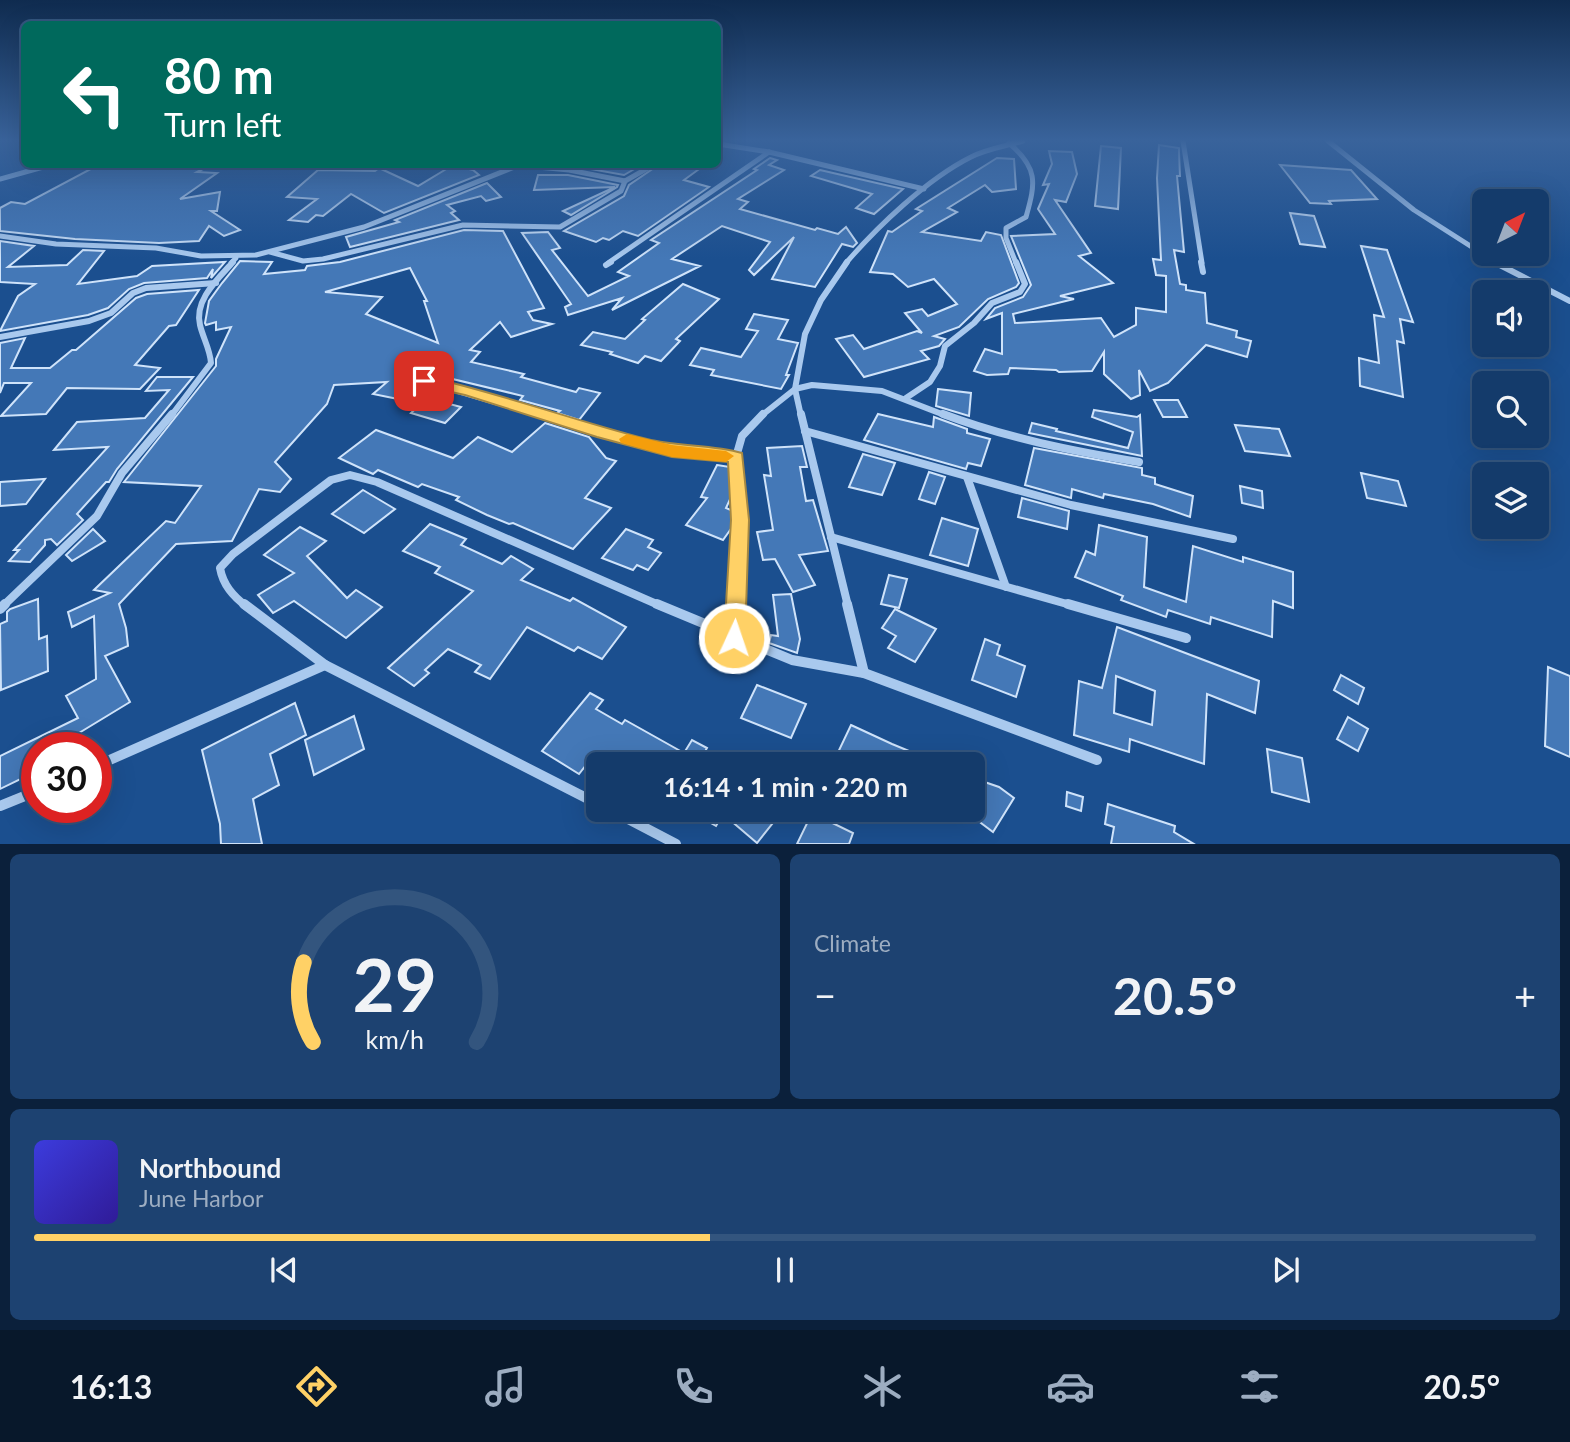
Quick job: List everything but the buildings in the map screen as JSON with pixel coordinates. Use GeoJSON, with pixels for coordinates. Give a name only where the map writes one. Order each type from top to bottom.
{"type":"FeatureCollection","features":[{"type":"Feature","properties":{"kind":"street"},"geometry":{"type":"LineString","coordinates":[[0,236],[57,244],[156,248],[184,254],[236,257],[269,252],[402,214],[483,180]]}},
{"type":"Feature","properties":{"kind":"street"},"geometry":{"type":"LineString","coordinates":[[269,252],[303,261],[323,259],[463,225],[560,227],[621,191],[625,181],[622,180]]}},
{"type":"Feature","properties":{"kind":"street"},"geometry":{"type":"LineString","coordinates":[[606,265],[728,180]]}},
{"type":"Feature","properties":{"kind":"street"},"geometry":{"type":"LineString","coordinates":[[888,180],[924,189]]}},
{"type":"Feature","properties":{"kind":"street"},"geometry":{"type":"LineString","coordinates":[[864,673],[795,389],[805,334],[821,300],[847,262],[881,225],[937,180]]}},
{"type":"Feature","properties":{"kind":"street"},"geometry":{"type":"LineString","coordinates":[[906,398],[930,382],[940,366],[946,346],[974,323],[992,303],[1020,292],[1025,284],[1006,238],[1006,228],[1026,216],[1033,180]]}},
{"type":"Feature","properties":{"kind":"street"},"geometry":{"type":"LineString","coordinates":[[1189,180],[1203,272]]}},
{"type":"Feature","properties":{"kind":"street"},"geometry":{"type":"LineString","coordinates":[[1374,180],[1498,267],[1570,301]]}},
{"type":"Feature","properties":{"kind":"street"},"geometry":{"type":"LineString","coordinates":[[0,609],[97,516],[122,473],[154,438],[211,363],[211,352],[197,318],[199,305],[236,257]]}},
{"type":"Feature","properties":{"kind":"street"},"geometry":{"type":"LineString","coordinates":[[0,337],[89,321],[111,313],[133,293],[146,288],[216,284]]}},
{"type":"Feature","properties":{"kind":"street"},"geometry":{"type":"LineString","coordinates":[[424,381],[468,391],[603,433],[672,451],[737,457]]}},
{"type":"Feature","properties":{"kind":"street"},"geometry":{"type":"LineString","coordinates":[[734,638],[740,520],[737,457],[742,436],[754,421],[795,389],[812,385],[851,386],[906,398],[991,432],[1074,451],[1139,462]]}},
{"type":"Feature","properties":{"kind":"street"},"geometry":{"type":"LineString","coordinates":[[805,431],[1083,510],[1159,527],[1233,539]]}},
{"type":"Feature","properties":{"kind":"street"},"geometry":{"type":"LineString","coordinates":[[586,798],[325,665],[233,596],[222,579],[220,568],[233,554],[331,480],[350,475],[377,482],[734,638],[792,660],[864,673],[1097,760]]}},
{"type":"Feature","properties":{"kind":"street"},"geometry":{"type":"LineString","coordinates":[[967,477],[1006,587]]}},
{"type":"Feature","properties":{"kind":"street"},"geometry":{"type":"LineString","coordinates":[[831,537],[1186,638]]}},
{"type":"Feature","properties":{"kind":"street"},"geometry":{"type":"LineString","coordinates":[[112,759],[285,679],[325,665]]}},
{"type":"Feature","properties":{"kind":"street"},"geometry":{"type":"LineString","coordinates":[[0,806],[21,797]]}},
{"type":"Feature","properties":{"kind":"street"},"geometry":{"type":"LineString","coordinates":[[634,822],[676,844]]}},
{"type":"Feature","properties":{"kind":"slow traffic"},"geometry":{"type":"LineString","coordinates":[[627,439],[672,451],[726,456]]}},
{"type":"Feature","properties":{"kind":"route"},"geometry":{"type":"LineString","coordinates":[[424,381],[468,391],[603,433],[672,451],[737,457],[740,520],[734,638]]}}]}
